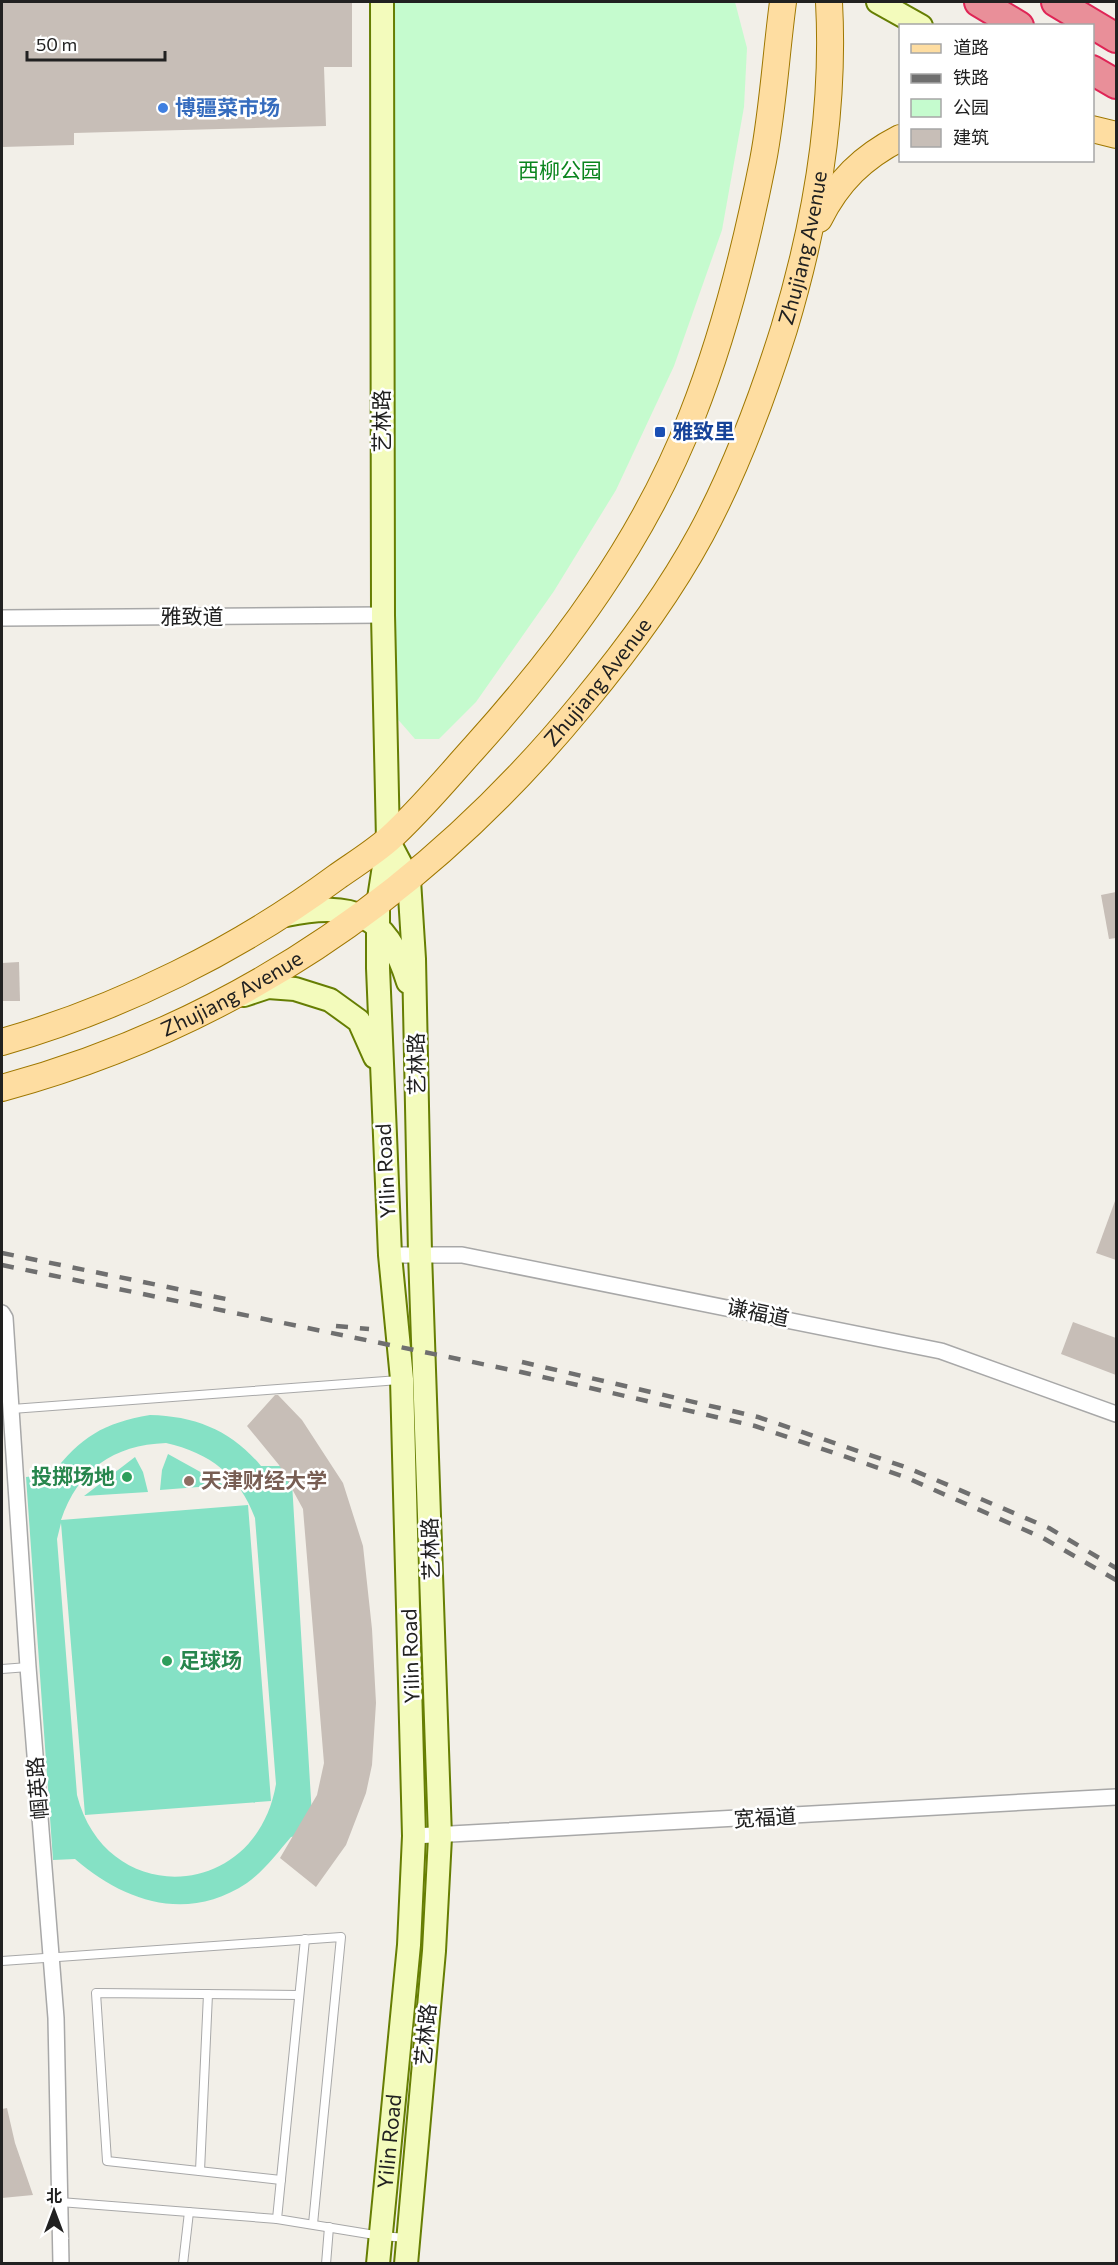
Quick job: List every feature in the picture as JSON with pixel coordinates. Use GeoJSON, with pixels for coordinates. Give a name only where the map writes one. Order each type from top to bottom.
{"type":"FeatureCollection","features":[{"type":"Feature","properties":{"kind":"highway"},"geometry":{"type":"LineString","coordinates":[[979,2],[1016,24]]}},
{"type":"Feature","properties":{"kind":"highway"},"geometry":{"type":"LineString","coordinates":[[1056,2],[1093,24]]}},
{"type":"Feature","properties":{"kind":"highway"},"geometry":{"type":"LineString","coordinates":[[1094,25],[1116,38]]}},
{"type":"Feature","properties":{"kind":"highway"},"geometry":{"type":"LineString","coordinates":[[1094,71],[1116,84]]}},
{"type":"Feature","properties":{"kind":"main road","name":"Zhujiang Avenue"},"geometry":{"type":"LineString","coordinates":[[2,1042],[109,1004],[159,981],[285,915],[388,840],[442,783],[549,661],[590,604],[668,472],[708,372],[738,271],[764,158],[783,2]]}},
{"type":"Feature","properties":{"kind":"main road","name":"Zhujiang Avenue"},"geometry":{"type":"LineString","coordinates":[[2,1088],[159,1033],[222,1002],[372,916],[491,807],[542,754],[622,657],[656,609],[701,533],[758,405],[796,289],[821,172],[830,66],[829,2]]}},
{"type":"Feature","properties":{"kind":"main road"},"geometry":{"type":"LineString","coordinates":[[1094,129],[1116,133]]}},
{"type":"Feature","properties":{"kind":"main road"},"geometry":{"type":"LineString","coordinates":[[807,244],[832,195],[853,169],[870,155],[899,139]]}},
{"type":"Feature","properties":{"kind":"street","name":"艺林路"},"geometry":{"type":"LineString","coordinates":[[372,916],[388,840],[382,615],[382,2]]}},
{"type":"Feature","properties":{"kind":"street"},"geometry":{"type":"LineString","coordinates":[[878,2],[917,24]]}},
{"type":"Feature","properties":{"kind":"street"},"geometry":{"type":"LineString","coordinates":[[1094,119],[1116,133]]}},
{"type":"Feature","properties":{"kind":"street","name":"雅致道"},"geometry":{"type":"LineString","coordinates":[[2,618],[382,615]]}},
{"type":"Feature","properties":{"kind":"street","name":"艺林路"},"geometry":{"type":"LineString","coordinates":[[388,840],[409,880],[417,1024],[420,1253],[440,1837],[434,1951],[406,2264]]}},
{"type":"Feature","properties":{"kind":"street"},"geometry":{"type":"LineString","coordinates":[[285,915],[332,908],[372,916],[392,941],[401,960],[417,1024]]}},
{"type":"Feature","properties":{"kind":"street","name":"Yilin Road"},"geometry":{"type":"LineString","coordinates":[[372,916],[390,1255],[402,1379],[414,1836],[409,1945],[378,2264]]}},
{"type":"Feature","properties":{"kind":"street"},"geometry":{"type":"LineString","coordinates":[[222,1002],[268,987],[295,988],[330,1000],[359,1021],[369,1038],[381,1086]]}},
{"type":"Feature","properties":{"kind":"street","name":"谦福道"},"geometry":{"type":"LineString","coordinates":[[390,1255],[420,1253],[462,1255],[941,1351],[1116,1414]]}},
{"type":"Feature","properties":{"kind":"street","name":"帼英路"},"geometry":{"type":"LineString","coordinates":[[2,1313],[5,1318],[28,1667],[52,1957],[61,2264]]}},
{"type":"Feature","properties":{"kind":"street","name":"宽福道"},"geometry":{"type":"LineString","coordinates":[[414,1836],[440,1837],[1116,1797]]}},
{"type":"Feature","properties":{"kind":"lane"},"geometry":{"type":"LineString","coordinates":[[12,1409],[402,1379]]}},
{"type":"Feature","properties":{"kind":"lane"},"geometry":{"type":"LineString","coordinates":[[2,1669],[28,1667]]}},
{"type":"Feature","properties":{"kind":"lane"},"geometry":{"type":"LineString","coordinates":[[2,1961],[341,1937],[314,2224]]}},
{"type":"Feature","properties":{"kind":"lane"},"geometry":{"type":"LineString","coordinates":[[277,2219],[305,1940]]}},
{"type":"Feature","properties":{"kind":"lane"},"geometry":{"type":"LineString","coordinates":[[281,2180],[107,2161],[96,1993],[299,1995]]}},
{"type":"Feature","properties":{"kind":"lane"},"geometry":{"type":"LineString","coordinates":[[200,2171],[208,1994]]}},
{"type":"Feature","properties":{"kind":"lane"},"geometry":{"type":"LineString","coordinates":[[60,2202],[277,2219],[381,2236],[408,2238]]}},
{"type":"Feature","properties":{"kind":"lane"},"geometry":{"type":"LineString","coordinates":[[183,2264],[189,2212]]}},
{"type":"Feature","properties":{"kind":"lane"},"geometry":{"type":"LineString","coordinates":[[326,2264],[328,2227]]}},
{"type":"Feature","properties":{"kind":"green space","name":"西柳公园"},"geometry":{"type":"Polygon","coordinates":[[[389,2],[735,2],[747,48],[744,107],[722,230],[674,366],[616,490],[554,591],[476,702],[439,739],[415,739],[395,716],[389,2]]]}},
{"type":"Feature","properties":{"kind":"green space"},"geometry":{"type":"Polygon","coordinates":[[[150,1415],[167,1416],[198,1422],[238,1443],[261,1466],[291,1466],[313,1833],[291,1837],[265,1867],[247,1883],[224,1895],[202,1902],[179,1904],[157,1902],[115,1887],[75,1859],[53,1860],[26,1477],[52,1474],[83,1441],[106,1427],[150,1415]],[[166,1443],[147,1445],[114,1455],[88,1474],[68,1502],[61,1520],[248,1505],[271,1799],[276,1784],[255,1518],[241,1490],[221,1468],[196,1453],[166,1443]],[[61,1523],[57,1539],[77,1795],[85,1813],[61,1523]],[[270,1801],[86,1815],[93,1832],[118,1858],[147,1873],[180,1876],[212,1869],[241,1852],[263,1823],[270,1801]]]}},
{"type":"Feature","properties":{"kind":"green space","name":"投掷场地"},"geometry":{"type":"Polygon","coordinates":[[[168,1454],[224,1485],[160,1490],[162,1470],[168,1454]]]}},
{"type":"Feature","properties":{"kind":"green space","name":"投掷场地"},"geometry":{"type":"Polygon","coordinates":[[[135,1457],[143,1472],[148,1492],[84,1496],[135,1457]]]}},
{"type":"Feature","properties":{"kind":"building"},"geometry":{"type":"Polygon","coordinates":[[[2,2],[352,2],[352,67],[324,67],[326,126],[74,133],[74,145],[2,147],[2,2]]]}},
{"type":"Feature","properties":{"kind":"building"},"geometry":{"type":"Polygon","coordinates":[[[1116,892],[1116,938],[1109,939],[1101,895],[1116,892]]]}},
{"type":"Feature","properties":{"kind":"building"},"geometry":{"type":"Polygon","coordinates":[[[19,962],[20,1001],[2,1001],[2,963],[19,962]]]}},
{"type":"Feature","properties":{"kind":"building"},"geometry":{"type":"Polygon","coordinates":[[[1116,1201],[1116,1260],[1096,1253],[1116,1201]]]}},
{"type":"Feature","properties":{"kind":"building"},"geometry":{"type":"Polygon","coordinates":[[[1073,1322],[1116,1338],[1116,1375],[1061,1354],[1073,1322]]]}},
{"type":"Feature","properties":{"kind":"building"},"geometry":{"type":"Polygon","coordinates":[[[275,1395],[278,1395],[302,1420],[343,1483],[363,1546],[372,1629],[376,1703],[372,1765],[366,1793],[346,1845],[316,1887],[280,1858],[317,1795],[324,1763],[303,1509],[279,1465],[247,1426],[275,1395]]]}},
{"type":"Feature","properties":{"kind":"building"},"geometry":{"type":"Polygon","coordinates":[[[7,2108],[15,2143],[33,2195],[2,2198],[2,2109],[7,2108]]]}},
{"type":"Feature","properties":{"kind":"railway"},"geometry":{"type":"LineString","coordinates":[[2,1253],[226,1299]]}},
{"type":"Feature","properties":{"kind":"railway"},"geometry":{"type":"LineString","coordinates":[[2,1265],[521,1372],[755,1426],[905,1477],[1043,1538],[1116,1580]]}},
{"type":"Feature","properties":{"kind":"railway"},"geometry":{"type":"LineString","coordinates":[[336,1326],[369,1329]]}},
{"type":"Feature","properties":{"kind":"railway"},"geometry":{"type":"LineString","coordinates":[[522,1362],[758,1417],[908,1468],[1049,1528],[1116,1568]]}},
{"type":"Feature","properties":{"kind":"place","name":"博疆菜市场"},"geometry":{"type":"Point","coordinates":[163,108]}},
{"type":"Feature","properties":{"kind":"place","name":"雅致里"},"geometry":{"type":"Point","coordinates":[660,432]}},
{"type":"Feature","properties":{"kind":"place","name":"投掷场地"},"geometry":{"type":"Point","coordinates":[127,1477]}},
{"type":"Feature","properties":{"kind":"place","name":"天津财经大学"},"geometry":{"type":"Point","coordinates":[189,1481]}},
{"type":"Feature","properties":{"kind":"place","name":"足球场"},"geometry":{"type":"Point","coordinates":[167,1661]}}]}
